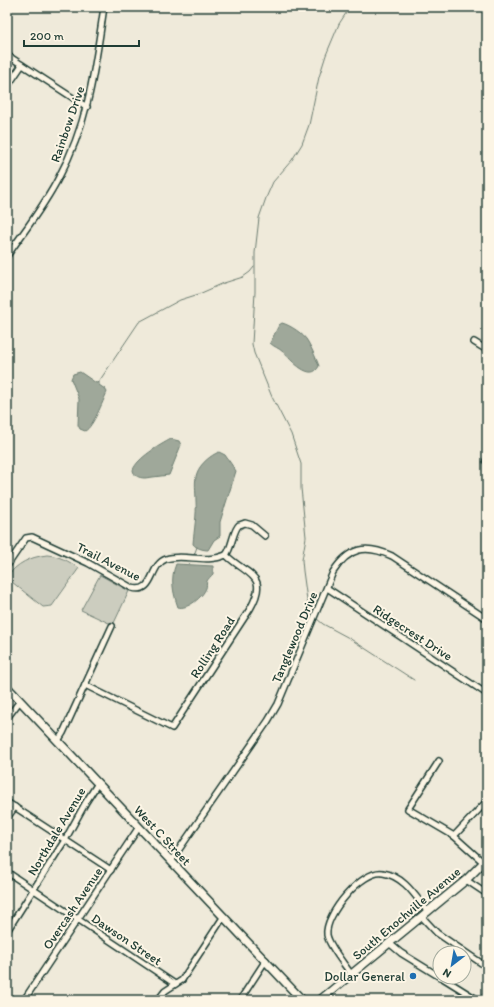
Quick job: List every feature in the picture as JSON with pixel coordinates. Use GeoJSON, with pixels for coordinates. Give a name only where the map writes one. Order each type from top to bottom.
{"type":"FeatureCollection","features":[{"type":"Feature","properties":{"kind":"main road","name":"West C Street"},"geometry":{"type":"LineString","coordinates":[[7,687],[266,960],[302,1000]]}},
{"type":"Feature","properties":{"kind":"main road","name":"South Enochville Avenue"},"geometry":{"type":"LineString","coordinates":[[320,1000],[466,880],[485,861]]}},
{"type":"Feature","properties":{"kind":"street","name":"Rainbow Drive"},"geometry":{"type":"LineString","coordinates":[[7,256],[59,178],[74,145],[91,90],[104,7]]}},
{"type":"Feature","properties":{"kind":"street"},"geometry":{"type":"LineString","coordinates":[[7,55],[87,107]]}},
{"type":"Feature","properties":{"kind":"street"},"geometry":{"type":"LineString","coordinates":[[7,87],[22,65]]}},
{"type":"Feature","properties":{"kind":"street"},"geometry":{"type":"LineString","coordinates":[[474,342],[487,350]]}},
{"type":"Feature","properties":{"kind":"street"},"geometry":{"type":"LineString","coordinates":[[226,555],[230,550],[239,525],[245,523],[252,526],[265,536]]}},
{"type":"Feature","properties":{"kind":"street","name":"Trail Avenue"},"geometry":{"type":"LineString","coordinates":[[7,566],[26,538],[32,537],[88,563],[132,588],[139,589],[144,588],[148,584],[159,563],[165,559],[217,560],[226,555]]}},
{"type":"Feature","properties":{"kind":"street","name":"Tanglewood Drive"},"geometry":{"type":"LineString","coordinates":[[171,861],[268,721],[278,704],[334,572],[339,563],[346,556],[355,550],[369,549],[382,551],[392,556],[487,619]]}},
{"type":"Feature","properties":{"kind":"street","name":"Rolling Road"},"geometry":{"type":"LineString","coordinates":[[85,685],[172,728],[250,609],[258,593],[257,581],[252,575],[235,564],[226,555]]}},
{"type":"Feature","properties":{"kind":"street","name":"Ridgecrest Drive"},"geometry":{"type":"LineString","coordinates":[[327,588],[487,694]]}},
{"type":"Feature","properties":{"kind":"street"},"geometry":{"type":"LineString","coordinates":[[58,741],[112,626]]}},
{"type":"Feature","properties":{"kind":"street"},"geometry":{"type":"LineString","coordinates":[[7,718],[20,701]]}},
{"type":"Feature","properties":{"kind":"street"},"geometry":{"type":"LineString","coordinates":[[439,761],[408,809],[454,836],[485,861]]}},
{"type":"Feature","properties":{"kind":"street","name":"Northdale Avenue"},"geometry":{"type":"LineString","coordinates":[[7,931],[65,840],[98,783]]}},
{"type":"Feature","properties":{"kind":"street"},"geometry":{"type":"LineString","coordinates":[[454,836],[487,801]]}},
{"type":"Feature","properties":{"kind":"street"},"geometry":{"type":"LineString","coordinates":[[7,802],[111,870]]}},
{"type":"Feature","properties":{"kind":"street"},"geometry":{"type":"LineString","coordinates":[[7,818],[15,807]]}},
{"type":"Feature","properties":{"kind":"street","name":"Overcash Avenue"},"geometry":{"type":"LineString","coordinates":[[24,1000],[139,827]]}},
{"type":"Feature","properties":{"kind":"street","name":"Dawson Street"},"geometry":{"type":"LineString","coordinates":[[7,872],[176,984]]}},
{"type":"Feature","properties":{"kind":"street"},"geometry":{"type":"LineString","coordinates":[[351,974],[327,937],[327,929],[333,912],[351,891],[367,876],[375,872],[383,873],[398,879],[405,884],[428,912]]}},
{"type":"Feature","properties":{"kind":"street"},"geometry":{"type":"LineString","coordinates":[[466,880],[487,894]]}},
{"type":"Feature","properties":{"kind":"street"},"geometry":{"type":"LineString","coordinates":[[158,1000],[165,991],[182,980],[224,916]]}},
{"type":"Feature","properties":{"kind":"street"},"geometry":{"type":"LineString","coordinates":[[422,917],[437,933],[487,967]]}},
{"type":"Feature","properties":{"kind":"street"},"geometry":{"type":"LineString","coordinates":[[389,944],[432,972]]}},
{"type":"Feature","properties":{"kind":"street"},"geometry":{"type":"LineString","coordinates":[[240,1000],[266,960]]}},
{"type":"Feature","properties":{"kind":"street"},"geometry":{"type":"LineString","coordinates":[[453,985],[478,1000]]}},
{"type":"Feature","properties":{"kind":"shaded area"},"geometry":{"type":"Polygon","coordinates":[[[282,323],[296,330],[306,339],[319,366],[315,371],[306,371],[301,368],[270,343],[279,325],[282,323]]]}},
{"type":"Feature","properties":{"kind":"shaded area"},"geometry":{"type":"Polygon","coordinates":[[[80,372],[96,383],[99,382],[99,385],[107,392],[94,419],[85,431],[80,429],[78,425],[79,399],[71,379],[73,374],[80,372]]]}},
{"type":"Feature","properties":{"kind":"shaded area"},"geometry":{"type":"Polygon","coordinates":[[[171,439],[179,441],[181,445],[169,475],[145,478],[136,475],[133,470],[135,465],[149,452],[171,439]]]}},
{"type":"Feature","properties":{"kind":"shaded area"},"geometry":{"type":"Polygon","coordinates":[[[219,452],[225,455],[236,471],[220,522],[220,536],[214,540],[208,550],[204,550],[193,544],[196,512],[196,479],[198,470],[203,463],[219,452]]]}},
{"type":"Feature","properties":{"kind":"shaded area"},"geometry":{"type":"Polygon","coordinates":[[[47,555],[64,559],[79,568],[52,606],[43,607],[7,577],[20,564],[35,557],[47,555]]]}},
{"type":"Feature","properties":{"kind":"shaded area"},"geometry":{"type":"Polygon","coordinates":[[[176,564],[213,566],[213,574],[207,581],[204,592],[194,602],[186,607],[178,607],[175,596],[173,575],[176,564]]]}},
{"type":"Feature","properties":{"kind":"shaded area"},"geometry":{"type":"Polygon","coordinates":[[[100,575],[129,591],[114,623],[111,624],[81,610],[100,575]]]}},
{"type":"Feature","properties":{"kind":"waterway"},"geometry":{"type":"LineString","coordinates":[[313,615],[307,600],[302,560],[306,537],[301,488],[301,464],[291,434],[272,397],[254,353],[252,344],[255,292],[255,253],[259,218],[266,198],[273,182],[292,160],[302,144],[309,125],[319,77],[326,55],[339,24],[350,7]]}},
{"type":"Feature","properties":{"kind":"waterway"},"geometry":{"type":"LineString","coordinates":[[98,383],[139,322],[180,300],[243,277],[254,267]]}},
{"type":"Feature","properties":{"kind":"waterway"},"geometry":{"type":"LineString","coordinates":[[194,555],[197,547]]}},
{"type":"Feature","properties":{"kind":"waterway"},"geometry":{"type":"LineString","coordinates":[[317,619],[414,680]]}},
{"type":"Feature","properties":{"kind":"place","name":"Dollar General"},"geometry":{"type":"Point","coordinates":[413,976]}}]}
